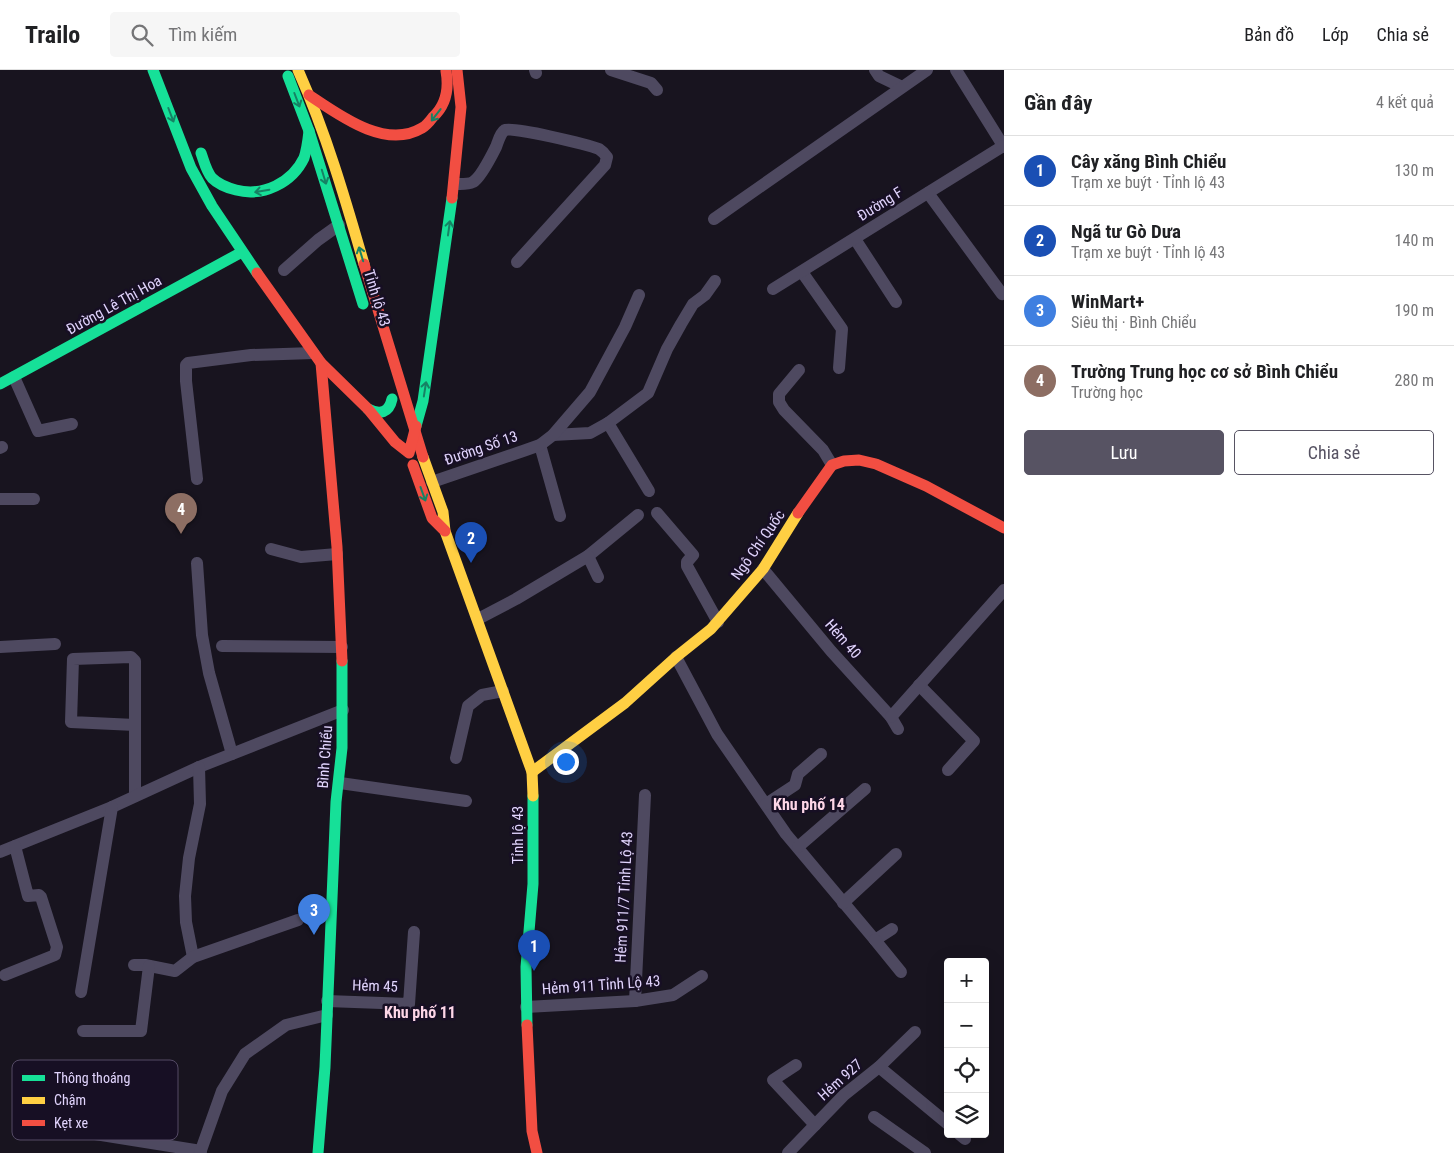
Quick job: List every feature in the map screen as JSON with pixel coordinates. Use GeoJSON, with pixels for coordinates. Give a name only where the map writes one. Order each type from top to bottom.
{"type":"FeatureCollection","features":[{"type":"Feature","properties":{"kind":"main road"},"geometry":{"type":"LineString","coordinates":[[153,70],[191,168],[240,250],[317,358],[368,409],[395,442],[409,453],[423,401],[451,213],[448,184],[451,118],[450,101],[446,96]]}},
{"type":"Feature","properties":{"kind":"main road","name":"Tỉnh lộ 43"},"geometry":{"type":"LineString","coordinates":[[286,70],[309,131],[366,316]]}},
{"type":"Feature","properties":{"kind":"main road","name":"Tỉnh lộ 43"},"geometry":{"type":"LineString","coordinates":[[298,70],[337,173],[410,418],[443,512],[445,531],[532,772],[533,884],[526,967],[526,1006],[532,1131],[537,1153]]}},
{"type":"Feature","properties":{"kind":"main road"},"geometry":{"type":"LineString","coordinates":[[309,95],[341,116],[377,132],[394,136],[411,133],[426,126],[440,110],[446,96],[448,79],[446,70]]}},
{"type":"Feature","properties":{"kind":"main road"},"geometry":{"type":"LineString","coordinates":[[448,184],[461,107],[457,70]]}},
{"type":"Feature","properties":{"kind":"main road"},"geometry":{"type":"LineString","coordinates":[[210,176],[236,190],[250,193],[270,190],[291,176],[303,160],[309,131]]}},
{"type":"Feature","properties":{"kind":"main road"},"geometry":{"type":"LineString","coordinates":[[196,140],[231,221],[240,250]]}},
{"type":"Feature","properties":{"kind":"main road"},"geometry":{"type":"LineString","coordinates":[[410,418],[437,223]]}},
{"type":"Feature","properties":{"kind":"main road","name":"Đường Lê Thị Hoa"},"geometry":{"type":"LineString","coordinates":[[0,384],[240,250]]}},
{"type":"Feature","properties":{"kind":"main road","name":"Bình Chiểu"},"geometry":{"type":"LineString","coordinates":[[317,358],[324,406],[337,554],[343,710],[340,783],[336,802],[325,1067],[318,1153]]}},
{"type":"Feature","properties":{"kind":"main road"},"geometry":{"type":"LineString","coordinates":[[324,406],[336,395],[351,391]]}},
{"type":"Feature","properties":{"kind":"main road"},"geometry":{"type":"LineString","coordinates":[[368,409],[378,413],[386,411],[390,408],[390,394],[397,414]]}},
{"type":"Feature","properties":{"kind":"main road","name":"Tỉnh lộ 43"},"geometry":{"type":"LineString","coordinates":[[410,418],[404,438],[432,518],[445,531]]}},
{"type":"Feature","properties":{"kind":"main road"},"geometry":{"type":"LineString","coordinates":[[832,466],[844,461],[859,460],[876,464],[926,486],[1004,528]]}},
{"type":"Feature","properties":{"kind":"main road","name":"Ngô Chí Quốc"},"geometry":{"type":"LineString","coordinates":[[532,772],[625,703],[718,622],[763,569],[786,530],[832,466]]}},
{"type":"Feature","properties":{"kind":"street"},"geometry":{"type":"LineString","coordinates":[[612,70],[650,83],[657,90]]}},
{"type":"Feature","properties":{"kind":"street"},"geometry":{"type":"LineString","coordinates":[[875,70],[879,76],[902,87]]}},
{"type":"Feature","properties":{"kind":"street"},"geometry":{"type":"LineString","coordinates":[[714,220],[926,70]]}},
{"type":"Feature","properties":{"kind":"street"},"geometry":{"type":"LineString","coordinates":[[956,70],[1004,146]]}},
{"type":"Feature","properties":{"kind":"street"},"geometry":{"type":"LineString","coordinates":[[448,184],[468,184],[476,179],[507,129],[520,130],[587,146],[600,150],[607,157],[605,165],[517,262]]}},
{"type":"Feature","properties":{"kind":"street","name":"Đường F"},"geometry":{"type":"LineString","coordinates":[[773,289],[1004,146]]}},
{"type":"Feature","properties":{"kind":"street"},"geometry":{"type":"LineString","coordinates":[[928,193],[1002,294],[1004,293]]}},
{"type":"Feature","properties":{"kind":"street"},"geometry":{"type":"LineString","coordinates":[[284,270],[338,225]]}},
{"type":"Feature","properties":{"kind":"street"},"geometry":{"type":"LineString","coordinates":[[855,239],[896,302]]}},
{"type":"Feature","properties":{"kind":"street"},"geometry":{"type":"LineString","coordinates":[[802,272],[842,328],[838,368]]}},
{"type":"Feature","properties":{"kind":"street"},"geometry":{"type":"LineString","coordinates":[[553,435],[590,433],[608,423],[648,393],[667,349],[681,324],[694,304],[715,281]]}},
{"type":"Feature","properties":{"kind":"street","name":"Đường Số 13"},"geometry":{"type":"LineString","coordinates":[[432,482],[540,445],[553,435],[590,392],[625,327],[639,296]]}},
{"type":"Feature","properties":{"kind":"street"},"geometry":{"type":"LineString","coordinates":[[198,480],[186,380],[186,365],[188,363],[251,355],[317,358]]}},
{"type":"Feature","properties":{"kind":"street"},"geometry":{"type":"LineString","coordinates":[[799,370],[779,394],[779,402],[784,410],[823,450],[832,466]]}},
{"type":"Feature","properties":{"kind":"street"},"geometry":{"type":"LineString","coordinates":[[14,376],[38,432],[72,424]]}},
{"type":"Feature","properties":{"kind":"street"},"geometry":{"type":"LineString","coordinates":[[608,423],[649,491]]}},
{"type":"Feature","properties":{"kind":"street"},"geometry":{"type":"LineString","coordinates":[[540,445],[560,516]]}},
{"type":"Feature","properties":{"kind":"street"},"geometry":{"type":"LineString","coordinates":[[0,499],[34,499]]}},
{"type":"Feature","properties":{"kind":"street"},"geometry":{"type":"LineString","coordinates":[[657,513],[693,556],[686,562],[687,566],[718,622]]}},
{"type":"Feature","properties":{"kind":"street"},"geometry":{"type":"LineString","coordinates":[[478,619],[516,599],[588,556],[638,515]]}},
{"type":"Feature","properties":{"kind":"street"},"geometry":{"type":"LineString","coordinates":[[271,549],[300,557],[337,554]]}},
{"type":"Feature","properties":{"kind":"street"},"geometry":{"type":"LineString","coordinates":[[588,556],[598,577]]}},
{"type":"Feature","properties":{"kind":"street"},"geometry":{"type":"LineString","coordinates":[[197,563],[202,635],[210,673],[232,754]]}},
{"type":"Feature","properties":{"kind":"street","name":"Hẻm 40"},"geometry":{"type":"LineString","coordinates":[[763,569],[831,651],[891,717],[898,729]]}},
{"type":"Feature","properties":{"kind":"street"},"geometry":{"type":"LineString","coordinates":[[891,717],[1004,590]]}},
{"type":"Feature","properties":{"kind":"street"},"geometry":{"type":"LineString","coordinates":[[0,647],[56,644]]}},
{"type":"Feature","properties":{"kind":"street"},"geometry":{"type":"LineString","coordinates":[[222,646],[342,647]]}},
{"type":"Feature","properties":{"kind":"street"},"geometry":{"type":"LineString","coordinates":[[135,725],[71,722],[72,659],[131,657],[134,661],[135,725],[135,796]]}},
{"type":"Feature","properties":{"kind":"street"},"geometry":{"type":"LineString","coordinates":[[676,657],[717,734],[786,834],[901,972]]}},
{"type":"Feature","properties":{"kind":"street"},"geometry":{"type":"LineString","coordinates":[[919,685],[974,741],[948,770]]}},
{"type":"Feature","properties":{"kind":"street"},"geometry":{"type":"LineString","coordinates":[[456,758],[468,706],[482,695],[503,691]]}},
{"type":"Feature","properties":{"kind":"street"},"geometry":{"type":"LineString","coordinates":[[0,852],[112,807],[232,754],[343,710]]}},
{"type":"Feature","properties":{"kind":"street"},"geometry":{"type":"LineString","coordinates":[[766,804],[795,785],[798,774],[820,754]]}},
{"type":"Feature","properties":{"kind":"street"},"geometry":{"type":"LineString","coordinates":[[193,957],[186,922],[185,896],[189,858],[200,804],[199,768]]}},
{"type":"Feature","properties":{"kind":"street"},"geometry":{"type":"LineString","coordinates":[[340,783],[466,801]]}},
{"type":"Feature","properties":{"kind":"street"},"geometry":{"type":"LineString","coordinates":[[798,847],[866,789]]}},
{"type":"Feature","properties":{"kind":"street","name":"Hẻm 911/7 Tỉnh Lộ 43"},"geometry":{"type":"LineString","coordinates":[[635,1001],[645,795]]}},
{"type":"Feature","properties":{"kind":"street"},"geometry":{"type":"LineString","coordinates":[[81,992],[112,807]]}},
{"type":"Feature","properties":{"kind":"street"},"geometry":{"type":"LineString","coordinates":[[5,975],[55,955],[57,947],[41,897],[39,895],[28,896],[15,846]]}},
{"type":"Feature","properties":{"kind":"street"},"geometry":{"type":"LineString","coordinates":[[842,903],[896,854]]}},
{"type":"Feature","properties":{"kind":"street"},"geometry":{"type":"LineString","coordinates":[[134,965],[175,971],[193,957],[298,920]]}},
{"type":"Feature","properties":{"kind":"street"},"geometry":{"type":"LineString","coordinates":[[875,940],[892,929]]}},
{"type":"Feature","properties":{"kind":"street","name":"Hẻm 45"},"geometry":{"type":"LineString","coordinates":[[327,1001],[409,1004],[414,932]]}},
{"type":"Feature","properties":{"kind":"street"},"geometry":{"type":"LineString","coordinates":[[83,1031],[141,1032],[149,966]]}},
{"type":"Feature","properties":{"kind":"street","name":"Hẻm 911 Tỉnh Lộ 43"},"geometry":{"type":"LineString","coordinates":[[526,1006],[635,1001],[673,995],[702,976]]}},
{"type":"Feature","properties":{"kind":"street"},"geometry":{"type":"LineString","coordinates":[[128,1140],[200,1152],[222,1091],[245,1054],[286,1025],[327,1015]]}},
{"type":"Feature","properties":{"kind":"street","name":"Hẻm 927"},"geometry":{"type":"LineString","coordinates":[[788,1153],[844,1095],[879,1067],[916,1032]]}},
{"type":"Feature","properties":{"kind":"street"},"geometry":{"type":"LineString","coordinates":[[796,1065],[773,1080],[815,1125]]}},
{"type":"Feature","properties":{"kind":"street"},"geometry":{"type":"LineString","coordinates":[[879,1067],[944,1121]]}},
{"type":"Feature","properties":{"kind":"street"},"geometry":{"type":"LineString","coordinates":[[874,1117],[925,1153]]}},
{"type":"Feature","properties":{"kind":"traffic: fast"},"geometry":{"type":"LineString","coordinates":[[153,70],[191,168],[212,206],[257,273]]}},
{"type":"Feature","properties":{"kind":"traffic: fast"},"geometry":{"type":"LineString","coordinates":[[288,76],[309,131],[363,304]]}},
{"type":"Feature","properties":{"kind":"traffic: fast"},"geometry":{"type":"LineString","coordinates":[[201,153],[210,175],[220,184],[246,192],[266,190],[284,181],[299,167],[305,155],[309,131]]}},
{"type":"Feature","properties":{"kind":"traffic: fast"},"geometry":{"type":"LineString","coordinates":[[416,426],[423,401],[452,198]]}},
{"type":"Feature","properties":{"kind":"traffic: fast"},"geometry":{"type":"LineString","coordinates":[[0,384],[242,252]]}},
{"type":"Feature","properties":{"kind":"traffic: fast"},"geometry":{"type":"LineString","coordinates":[[368,409],[383,412],[389,407],[392,399]]}},
{"type":"Feature","properties":{"kind":"traffic: fast"},"geometry":{"type":"LineString","coordinates":[[318,1153],[325,1067],[336,802],[342,748],[342,661]]}},
{"type":"Feature","properties":{"kind":"traffic: fast"},"geometry":{"type":"LineString","coordinates":[[527,1025],[526,967],[533,884],[533,796]]}},
{"type":"Feature","properties":{"kind":"traffic: slow"},"geometry":{"type":"LineString","coordinates":[[298,70],[326,142],[364,264]]}},
{"type":"Feature","properties":{"kind":"traffic: slow"},"geometry":{"type":"LineString","coordinates":[[423,457],[443,512],[445,531],[532,772],[533,796]]}},
{"type":"Feature","properties":{"kind":"traffic: slow"},"geometry":{"type":"LineString","coordinates":[[532,772],[625,703],[676,657],[711,629],[763,569],[798,513]]}},
{"type":"Feature","properties":{"kind":"traffic: jam"},"geometry":{"type":"LineString","coordinates":[[452,198],[461,107],[457,70]]}},
{"type":"Feature","properties":{"kind":"traffic: jam"},"geometry":{"type":"LineString","coordinates":[[309,95],[334,112],[363,127],[393,135],[408,134],[425,126],[441,107],[447,90],[446,71]]}},
{"type":"Feature","properties":{"kind":"traffic: jam"},"geometry":{"type":"LineString","coordinates":[[364,264],[423,457]]}},
{"type":"Feature","properties":{"kind":"traffic: jam"},"geometry":{"type":"LineString","coordinates":[[257,273],[321,363],[368,409],[395,442],[409,453],[416,426]]}},
{"type":"Feature","properties":{"kind":"traffic: jam"},"geometry":{"type":"LineString","coordinates":[[321,363],[337,547],[342,661]]}},
{"type":"Feature","properties":{"kind":"traffic: jam"},"geometry":{"type":"LineString","coordinates":[[798,513],[832,465],[844,461],[859,460],[876,464],[926,486],[1004,528]]}},
{"type":"Feature","properties":{"kind":"traffic: jam"},"geometry":{"type":"LineString","coordinates":[[413,465],[432,518],[445,531]]}},
{"type":"Feature","properties":{"kind":"traffic: jam"},"geometry":{"type":"LineString","coordinates":[[527,1025],[532,1131],[537,1153]]}},
{"type":"Feature","properties":{"kind":"place","name":"Trường Trung học cơ sở Bình Chiểu"},"geometry":{"type":"Point","coordinates":[181,534]}},
{"type":"Feature","properties":{"kind":"place","name":"Ngã tư Gò Dưa"},"geometry":{"type":"Point","coordinates":[471,563]}},
{"type":"Feature","properties":{"kind":"place","name":"WinMart+"},"geometry":{"type":"Point","coordinates":[314,935]}},
{"type":"Feature","properties":{"kind":"place","name":"Cây xăng Bình Chiểu"},"geometry":{"type":"Point","coordinates":[534,971]}},
{"type":"Feature","properties":{"kind":"district","name":"Khu phố 14"},"geometry":{"type":"Point","coordinates":[809,804]}},
{"type":"Feature","properties":{"kind":"district","name":"Khu phố 11"},"geometry":{"type":"Point","coordinates":[420,1012]}}]}
